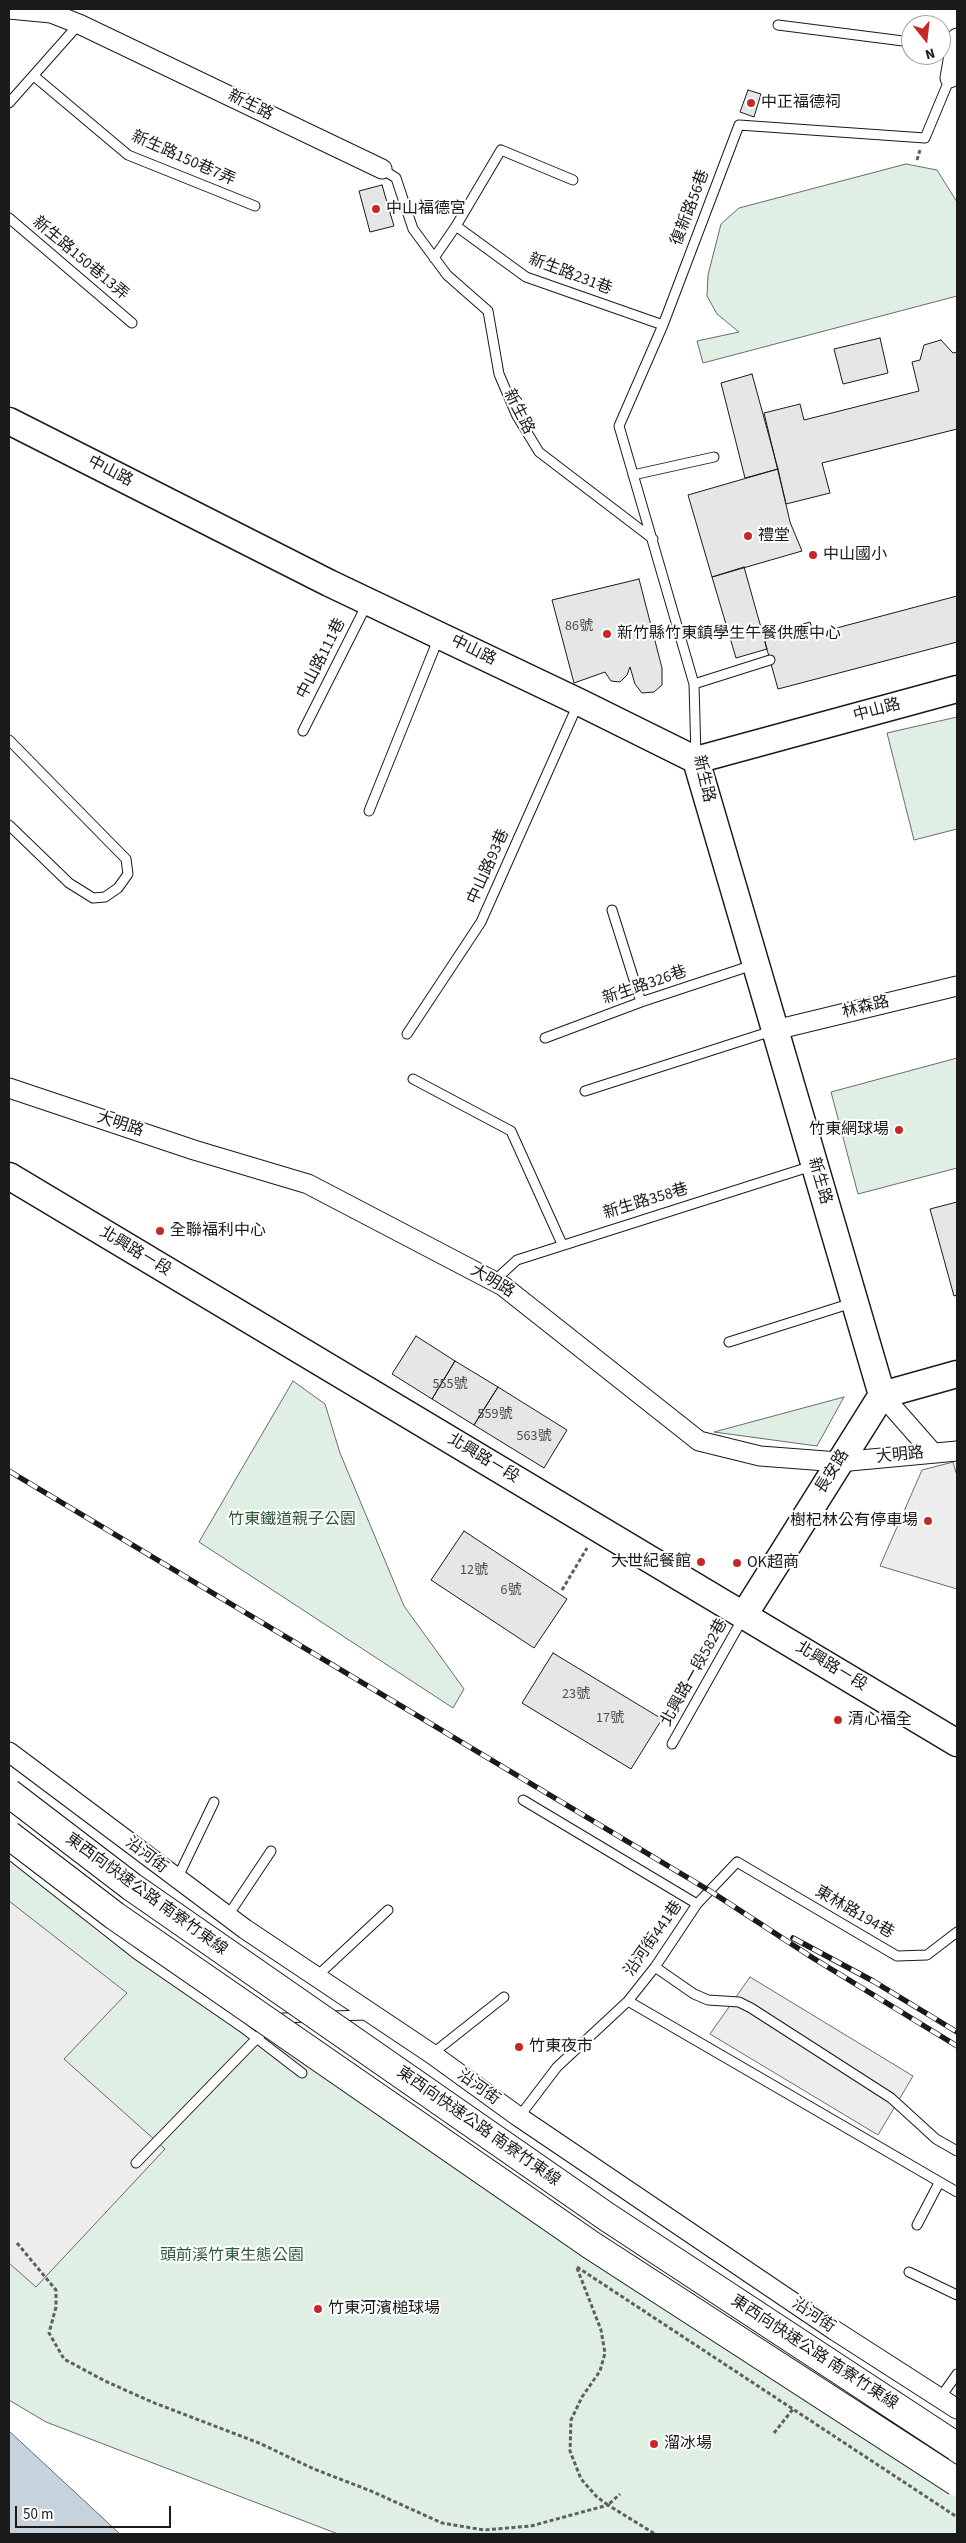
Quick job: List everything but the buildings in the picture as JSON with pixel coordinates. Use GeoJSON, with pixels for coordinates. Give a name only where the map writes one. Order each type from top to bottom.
{"type":"FeatureCollection","features":[{"type":"Feature","properties":{"kind":"highway","name":"東西向快速公路 南寮竹東線"},"geometry":{"type":"LineString","coordinates":[[9,1793],[132,1887],[607,2217],[957,2447]]}},
{"type":"Feature","properties":{"kind":"highway","name":"東西向快速公路 南寮竹東線"},"geometry":{"type":"LineString","coordinates":[[9,1835],[115,1916],[590,2245],[957,2482]]}},
{"type":"Feature","properties":{"kind":"street","name":"新生路"},"geometry":{"type":"LineString","coordinates":[[9,9],[51,13],[78,24],[382,169]]}},
{"type":"Feature","properties":{"kind":"street"},"geometry":{"type":"LineString","coordinates":[[951,44],[954,79]]}},
{"type":"Feature","properties":{"kind":"street","name":"中山路"},"geometry":{"type":"LineString","coordinates":[[9,421],[368,601],[696,760],[957,689]]}},
{"type":"Feature","properties":{"kind":"street","name":"新生路"},"geometry":{"type":"LineString","coordinates":[[696,760],[882,1396],[933,1453]]}},
{"type":"Feature","properties":{"kind":"street","name":"林森路"},"geometry":{"type":"LineString","coordinates":[[775,1030],[957,986]]}},
{"type":"Feature","properties":{"kind":"street","name":"大明路"},"geometry":{"type":"LineString","coordinates":[[9,1088],[185,1147],[308,1184],[503,1286],[699,1441],[760,1456],[839,1462],[957,1451]]}},
{"type":"Feature","properties":{"kind":"street","name":"北興路ㄧ段"},"geometry":{"type":"LineString","coordinates":[[9,1176],[957,1742]]}},
{"type":"Feature","properties":{"kind":"street"},"geometry":{"type":"LineString","coordinates":[[882,1396],[957,1374]]}},
{"type":"Feature","properties":{"kind":"street","name":"長安路"},"geometry":{"type":"LineString","coordinates":[[744,1615],[882,1396]]}},
{"type":"Feature","properties":{"kind":"street","name":"沿河街"},"geometry":{"type":"LineString","coordinates":[[9,1752],[227,1916],[432,2054],[518,2117],[826,2325],[957,2410]]}},
{"type":"Feature","properties":{"kind":"lane"},"geometry":{"type":"LineString","coordinates":[[9,104],[78,24]]}},
{"type":"Feature","properties":{"kind":"lane"},"geometry":{"type":"LineString","coordinates":[[778,25],[901,41]]}},
{"type":"Feature","properties":{"kind":"lane","name":"新生路150巷7弄"},"geometry":{"type":"LineString","coordinates":[[34,76],[128,155],[255,206]]}},
{"type":"Feature","properties":{"kind":"lane","name":"復新路56巷"},"geometry":{"type":"LineString","coordinates":[[653,539],[619,426],[663,325],[739,125],[925,138],[954,79]]}},
{"type":"Feature","properties":{"kind":"lane"},"geometry":{"type":"LineString","coordinates":[[434,258],[456,226],[501,150],[573,180]]}},
{"type":"Feature","properties":{"kind":"lane","name":"新生路"},"geometry":{"type":"LineString","coordinates":[[382,169],[396,178],[414,229],[434,258],[447,275],[488,311],[499,374],[517,416],[539,452],[653,539],[694,684],[696,760]]}},
{"type":"Feature","properties":{"kind":"lane","name":"新生路150巷13弄"},"geometry":{"type":"LineString","coordinates":[[9,218],[132,323]]}},
{"type":"Feature","properties":{"kind":"lane","name":"新生路231巷"},"geometry":{"type":"LineString","coordinates":[[456,226],[526,277],[663,325]]}},
{"type":"Feature","properties":{"kind":"lane"},"geometry":{"type":"LineString","coordinates":[[633,475],[714,457]]}},
{"type":"Feature","properties":{"kind":"lane","name":"中山路111巷"},"geometry":{"type":"LineString","coordinates":[[303,731],[368,601]]}},
{"type":"Feature","properties":{"kind":"lane"},"geometry":{"type":"LineString","coordinates":[[369,810],[440,635]]}},
{"type":"Feature","properties":{"kind":"lane"},"geometry":{"type":"LineString","coordinates":[[694,684],[770,660]]}},
{"type":"Feature","properties":{"kind":"lane","name":"中山路93巷"},"geometry":{"type":"LineString","coordinates":[[407,1034],[481,922],[579,702]]}},
{"type":"Feature","properties":{"kind":"lane"},"geometry":{"type":"LineString","coordinates":[[9,740],[126,859],[128,874],[118,888],[105,897],[93,898],[69,883],[9,825]]}},
{"type":"Feature","properties":{"kind":"lane"},"geometry":{"type":"LineString","coordinates":[[612,910],[641,1002]]}},
{"type":"Feature","properties":{"kind":"lane","name":"新生路326巷"},"geometry":{"type":"LineString","coordinates":[[545,1038],[641,1002],[756,964]]}},
{"type":"Feature","properties":{"kind":"lane"},"geometry":{"type":"LineString","coordinates":[[585,1091],[775,1030]]}},
{"type":"Feature","properties":{"kind":"lane"},"geometry":{"type":"LineString","coordinates":[[413,1079],[511,1131],[562,1244]]}},
{"type":"Feature","properties":{"kind":"lane","name":"新生路358巷"},"geometry":{"type":"LineString","coordinates":[[494,1281],[517,1260],[562,1244],[814,1165]]}},
{"type":"Feature","properties":{"kind":"lane"},"geometry":{"type":"LineString","coordinates":[[728,1342],[854,1302]]}},
{"type":"Feature","properties":{"kind":"lane","name":"北興路ㄧ段582巷"},"geometry":{"type":"LineString","coordinates":[[672,1744],[744,1615]]}},
{"type":"Feature","properties":{"kind":"lane","name":"沿河街441巷"},"geometry":{"type":"LineString","coordinates":[[518,2117],[556,2067],[628,2001],[655,1967],[698,1904],[523,1800]]}},
{"type":"Feature","properties":{"kind":"lane"},"geometry":{"type":"LineString","coordinates":[[177,1879],[214,1802]]}},
{"type":"Feature","properties":{"kind":"lane"},"geometry":{"type":"LineString","coordinates":[[227,1916],[271,1851]]}},
{"type":"Feature","properties":{"kind":"lane"},"geometry":{"type":"LineString","coordinates":[[9,1854],[136,1954],[256,2038],[302,2073]]}},
{"type":"Feature","properties":{"kind":"lane","name":"東林路194巷"},"geometry":{"type":"LineString","coordinates":[[698,1904],[737,1862],[897,1956],[927,1954],[957,1932]]}},
{"type":"Feature","properties":{"kind":"lane"},"geometry":{"type":"LineString","coordinates":[[316,1977],[388,1910]]}},
{"type":"Feature","properties":{"kind":"lane"},"geometry":{"type":"LineString","coordinates":[[655,1967],[708,2000],[739,2002],[751,2008],[891,2098],[936,2139],[957,2151]]}},
{"type":"Feature","properties":{"kind":"lane"},"geometry":{"type":"LineString","coordinates":[[432,2054],[504,1997]]}},
{"type":"Feature","properties":{"kind":"lane"},"geometry":{"type":"LineString","coordinates":[[628,2001],[957,2192]]}},
{"type":"Feature","properties":{"kind":"lane"},"geometry":{"type":"LineString","coordinates":[[136,2163],[256,2038],[283,2018],[373,2015]]}},
{"type":"Feature","properties":{"kind":"lane"},"geometry":{"type":"LineString","coordinates":[[917,2224],[939,2183]]}},
{"type":"Feature","properties":{"kind":"lane"},"geometry":{"type":"LineString","coordinates":[[909,2272],[957,2295]]}},
{"type":"Feature","properties":{"kind":"lane"},"geometry":{"type":"LineString","coordinates":[[940,2398],[957,2374]]}},
{"type":"Feature","properties":{"kind":"path"},"geometry":{"type":"LineString","coordinates":[[562,1590],[598,1528]]}},
{"type":"Feature","properties":{"kind":"path"},"geometry":{"type":"LineString","coordinates":[[17,2243],[56,2290],[56,2307],[49,2333],[64,2359],[152,2402],[259,2443],[314,2469],[371,2491],[442,2523],[484,2530],[531,2526],[608,2505],[620,2494]]}},
{"type":"Feature","properties":{"kind":"path"},"geometry":{"type":"LineString","coordinates":[[577,2267],[601,2330],[605,2353],[600,2371],[582,2397],[571,2420],[570,2451],[581,2479],[608,2505],[655,2534]]}},
{"type":"Feature","properties":{"kind":"path"},"geometry":{"type":"LineString","coordinates":[[774,2433],[793,2409]]}},
{"type":"Feature","properties":{"kind":"green space"},"geometry":{"type":"Polygon","coordinates":[[[906,164],[937,170],[957,202],[957,296],[703,363],[697,341],[739,332],[717,314],[707,296],[708,275],[721,224],[739,208],[906,164]]]}},
{"type":"Feature","properties":{"kind":"green space"},"geometry":{"type":"Polygon","coordinates":[[[957,717],[957,829],[914,840],[887,733],[957,717]]]}},
{"type":"Feature","properties":{"kind":"green space","name":"竹東網球場"},"geometry":{"type":"Polygon","coordinates":[[[957,1058],[957,1168],[858,1194],[831,1092],[957,1058]]]}},
{"type":"Feature","properties":{"kind":"green space","name":"竹東鐵道親子公園"},"geometry":{"type":"Polygon","coordinates":[[[293,1381],[325,1404],[340,1453],[404,1606],[464,1689],[453,1708],[199,1542],[293,1381]]]}},
{"type":"Feature","properties":{"kind":"green space"},"geometry":{"type":"Polygon","coordinates":[[[844,1397],[817,1446],[714,1432],[844,1397]]]}},
{"type":"Feature","properties":{"kind":"green space","name":"頭前溪竹東生態公園"},"geometry":{"type":"Polygon","coordinates":[[[9,1822],[271,2015],[957,2479],[957,2534],[338,2534],[46,2422],[9,2400],[9,1822]]]}},
{"type":"Feature","properties":{"kind":"shaded area","name":"樹杞林公有停車場"},"geometry":{"type":"Polygon","coordinates":[[[953,1462],[957,1476],[957,1589],[880,1566],[922,1470],[953,1462]]]}},
{"type":"Feature","properties":{"kind":"shaded area"},"geometry":{"type":"Polygon","coordinates":[[[9,1901],[127,1993],[64,2059],[165,2149],[36,2287],[9,2263],[9,1901]]]}},
{"type":"Feature","properties":{"kind":"shaded area"},"geometry":{"type":"Polygon","coordinates":[[[750,1977],[913,2076],[878,2135],[710,2034],[750,1977]]]}},
{"type":"Feature","properties":{"kind":"shaded area"},"geometry":{"type":"Polygon","coordinates":[[[9,2431],[120,2534],[9,2534],[9,2431]]]}},
{"type":"Feature","properties":{"kind":"railway"},"geometry":{"type":"LineString","coordinates":[[9,1471],[710,1891],[813,1958],[957,2046]]}},
{"type":"Feature","properties":{"kind":"railway"},"geometry":{"type":"LineString","coordinates":[[793,1938],[873,1981],[957,2032]]}},
{"type":"Feature","properties":{"kind":"place","name":"中正福德祠"},"geometry":{"type":"Point","coordinates":[751,103]}},
{"type":"Feature","properties":{"kind":"place","name":"中山福德宮"},"geometry":{"type":"Point","coordinates":[376,209]}},
{"type":"Feature","properties":{"kind":"place","name":"禮堂"},"geometry":{"type":"Point","coordinates":[748,536]}},
{"type":"Feature","properties":{"kind":"place","name":"中山國小"},"geometry":{"type":"Point","coordinates":[813,555]}},
{"type":"Feature","properties":{"kind":"place","name":"新竹縣竹東鎮學生午餐供應中心"},"geometry":{"type":"Point","coordinates":[607,634]}},
{"type":"Feature","properties":{"kind":"place","name":"竹東網球場"},"geometry":{"type":"Point","coordinates":[899,1130]}},
{"type":"Feature","properties":{"kind":"place","name":"全聯福利中心"},"geometry":{"type":"Point","coordinates":[160,1231]}},
{"type":"Feature","properties":{"kind":"place","name":"樹杞林公有停車場"},"geometry":{"type":"Point","coordinates":[928,1521]}},
{"type":"Feature","properties":{"kind":"place","name":"大世紀餐館"},"geometry":{"type":"Point","coordinates":[701,1562]}},
{"type":"Feature","properties":{"kind":"place","name":"OK超商"},"geometry":{"type":"Point","coordinates":[737,1563]}},
{"type":"Feature","properties":{"kind":"place","name":"清心福全"},"geometry":{"type":"Point","coordinates":[838,1720]}},
{"type":"Feature","properties":{"kind":"place","name":"竹東夜市"},"geometry":{"type":"Point","coordinates":[519,2047]}},
{"type":"Feature","properties":{"kind":"place","name":"竹東河濱槌球場"},"geometry":{"type":"Point","coordinates":[318,2309]}},
{"type":"Feature","properties":{"kind":"place","name":"溜冰場"},"geometry":{"type":"Point","coordinates":[654,2444]}}]}
